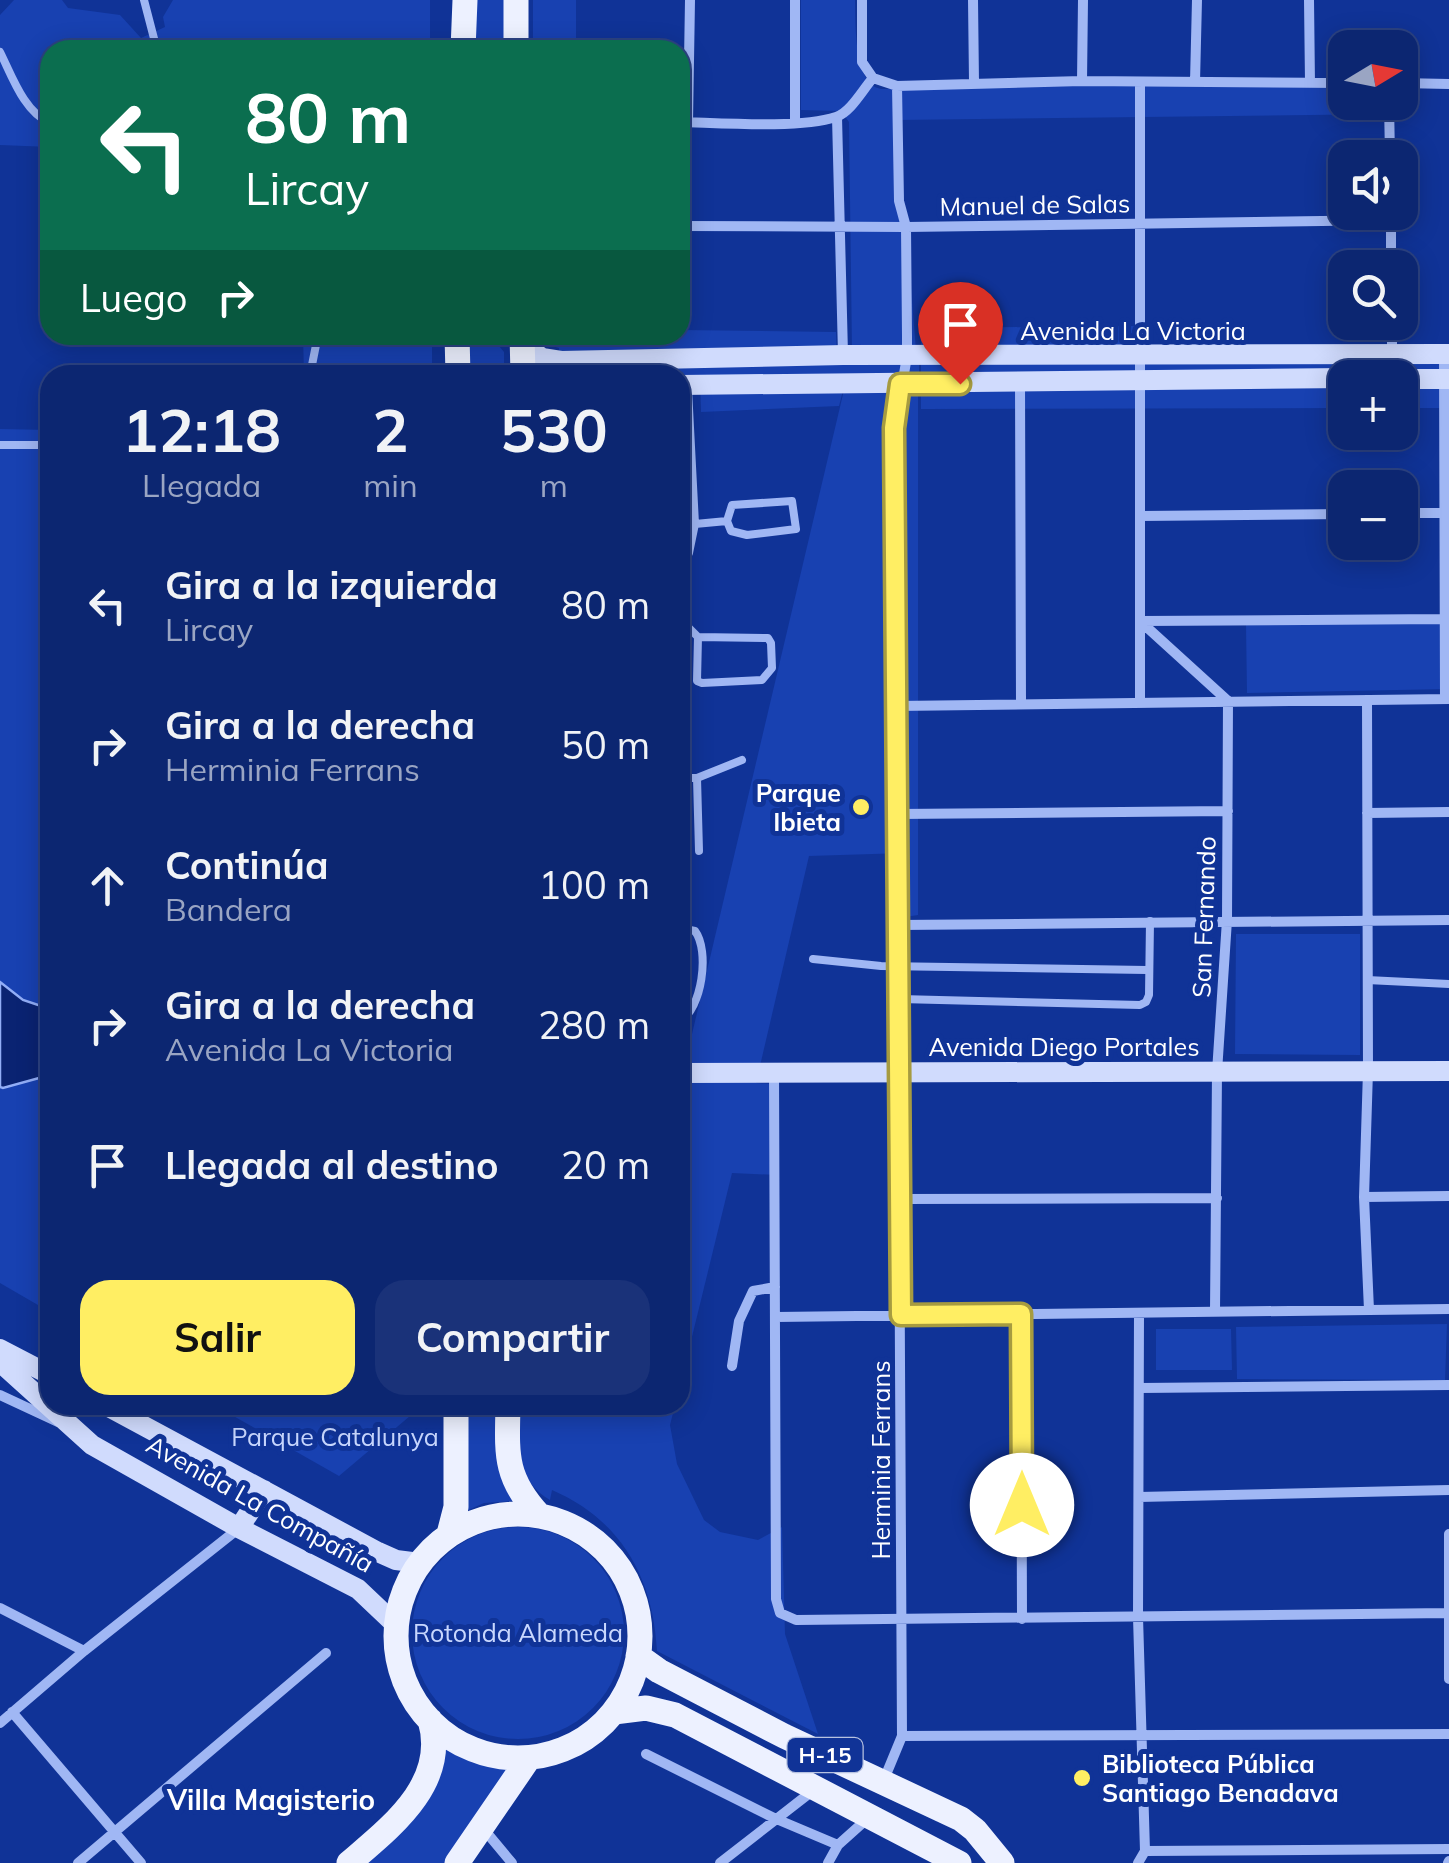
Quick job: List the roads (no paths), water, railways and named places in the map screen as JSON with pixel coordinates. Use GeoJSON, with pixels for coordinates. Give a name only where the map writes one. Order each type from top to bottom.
{"type":"FeatureCollection","features":[{"type":"Feature","properties":{"kind":"main road"},"geometry":{"type":"LineString","coordinates":[[464,0],[464,40]]}},
{"type":"Feature","properties":{"kind":"main road"},"geometry":{"type":"LineString","coordinates":[[516,0],[516,40]]}},
{"type":"Feature","properties":{"kind":"main road","name":"Avenida La Victoria"},"geometry":{"type":"LineString","coordinates":[[527,345],[542,358],[562,361],[843,355],[1447,354]]}},
{"type":"Feature","properties":{"kind":"main road","name":"Avenida La Victoria"},"geometry":{"type":"LineString","coordinates":[[690,385],[1328,378]]}},
{"type":"Feature","properties":{"kind":"main road"},"geometry":{"type":"LineString","coordinates":[[1418,378],[1447,379]]}},
{"type":"Feature","properties":{"kind":"main road","name":"Avenida Diego Portales"},"geometry":{"type":"LineString","coordinates":[[690,1073],[1449,1072]]}},
{"type":"Feature","properties":{"kind":"main road"},"geometry":{"type":"LineString","coordinates":[[0,1348],[40,1370]]}},
{"type":"Feature","properties":{"kind":"main road","name":"Avenida La Compañía"},"geometry":{"type":"LineString","coordinates":[[0,1362],[40,1399]]}},
{"type":"Feature","properties":{"kind":"main road","name":"Avenida La Compañía"},"geometry":{"type":"LineString","coordinates":[[58,1415],[113,1458],[358,1589],[396,1624]]}},
{"type":"Feature","properties":{"kind":"main road","name":"Avenida La Compañía"},"geometry":{"type":"LineString","coordinates":[[124,1415],[378,1552],[420,1563]]}},
{"type":"Feature","properties":{"kind":"main road"},"geometry":{"type":"LineString","coordinates":[[449,1534],[456,1507],[456,1415]]}},
{"type":"Feature","properties":{"kind":"main road"},"geometry":{"type":"LineString","coordinates":[[508,1415],[508,1464],[517,1490],[539,1515]]}},
{"type":"Feature","properties":{"kind":"main road"},"geometry":{"type":"LineString","coordinates":[[239,1528],[264,1490]]}},
{"type":"Feature","properties":{"kind":"main road"},"geometry":{"type":"LineString","coordinates":[[539,1515],[574,1527],[593,1539],[622,1572],[638,1612],[638,1656],[630,1686],[600,1726],[568,1748],[530,1758],[511,1758],[475,1751],[443,1733],[430,1720],[403,1676],[396,1624],[404,1592],[420,1563],[449,1534],[483,1518],[539,1515]]}},
{"type":"Feature","properties":{"kind":"main road","name":"H-15"},"geometry":{"type":"LineString","coordinates":[[638,1656],[670,1677],[961,1819],[1002,1863]]}},
{"type":"Feature","properties":{"kind":"main road","name":"H-15"},"geometry":{"type":"LineString","coordinates":[[614,1712],[646,1708],[676,1716],[949,1861]]}},
{"type":"Feature","properties":{"kind":"main road"},"geometry":{"type":"LineString","coordinates":[[360,1860],[408,1808],[426,1781],[434,1746],[430,1720]]}},
{"type":"Feature","properties":{"kind":"main road"},"geometry":{"type":"LineString","coordinates":[[458,1863],[530,1758]]}},
{"type":"Feature","properties":{"kind":"street"},"geometry":{"type":"LineString","coordinates":[[688,40],[690,0]]}},
{"type":"Feature","properties":{"kind":"street"},"geometry":{"type":"LineString","coordinates":[[795,0],[795,122]]}},
{"type":"Feature","properties":{"kind":"street"},"geometry":{"type":"LineString","coordinates":[[862,0],[862,62],[873,78],[896,86],[1082,81],[1328,83]]}},
{"type":"Feature","properties":{"kind":"street"},"geometry":{"type":"LineString","coordinates":[[973,0],[974,82]]}},
{"type":"Feature","properties":{"kind":"street"},"geometry":{"type":"LineString","coordinates":[[1082,81],[1083,0]]}},
{"type":"Feature","properties":{"kind":"street"},"geometry":{"type":"LineString","coordinates":[[1196,82],[1197,0]]}},
{"type":"Feature","properties":{"kind":"street"},"geometry":{"type":"LineString","coordinates":[[1310,0],[1310,83]]}},
{"type":"Feature","properties":{"kind":"street"},"geometry":{"type":"LineString","coordinates":[[690,122],[795,122],[836,117],[845,112],[873,78]]}},
{"type":"Feature","properties":{"kind":"street"},"geometry":{"type":"LineString","coordinates":[[1140,82],[1140,702]]}},
{"type":"Feature","properties":{"kind":"street"},"geometry":{"type":"LineString","coordinates":[[1418,83],[1449,84]]}},
{"type":"Feature","properties":{"kind":"street","name":"Herminia Ferrans"},"geometry":{"type":"LineString","coordinates":[[883,1783],[902,1736],[894,428],[907,356],[906,227],[898,201],[896,86]]}},
{"type":"Feature","properties":{"kind":"street"},"geometry":{"type":"LineString","coordinates":[[836,117],[843,355]]}},
{"type":"Feature","properties":{"kind":"street","name":"Manuel de Salas"},"geometry":{"type":"LineString","coordinates":[[690,226],[906,227],[1328,218]]}},
{"type":"Feature","properties":{"kind":"street"},"geometry":{"type":"LineString","coordinates":[[1392,340],[1392,354]]}},
{"type":"Feature","properties":{"kind":"street"},"geometry":{"type":"LineString","coordinates":[[897,706],[1447,699],[1447,354]]}},
{"type":"Feature","properties":{"kind":"street"},"geometry":{"type":"LineString","coordinates":[[1020,383],[1021,704]]}},
{"type":"Feature","properties":{"kind":"street"},"geometry":{"type":"LineString","coordinates":[[1418,514],[1445,513]]}},
{"type":"Feature","properties":{"kind":"street"},"geometry":{"type":"LineString","coordinates":[[1140,516],[1328,514]]}},
{"type":"Feature","properties":{"kind":"street"},"geometry":{"type":"LineString","coordinates":[[1140,621],[1445,619]]}},
{"type":"Feature","properties":{"kind":"street"},"geometry":{"type":"LineString","coordinates":[[1140,621],[1228,702]]}},
{"type":"Feature","properties":{"kind":"street"},"geometry":{"type":"LineString","coordinates":[[1367,700],[1368,1071],[1364,1197],[1369,1310]]}},
{"type":"Feature","properties":{"kind":"street","name":"San Fernando"},"geometry":{"type":"LineString","coordinates":[[1216,1312],[1217,1072],[1227,920],[1228,702]]}},
{"type":"Feature","properties":{"kind":"street"},"geometry":{"type":"LineString","coordinates":[[898,814],[1228,811]]}},
{"type":"Feature","properties":{"kind":"street"},"geometry":{"type":"LineString","coordinates":[[1368,813],[1449,812]]}},
{"type":"Feature","properties":{"kind":"street"},"geometry":{"type":"LineString","coordinates":[[899,925],[1449,920]]}},
{"type":"Feature","properties":{"kind":"street"},"geometry":{"type":"LineString","coordinates":[[774,1073],[776,1599],[780,1613],[796,1620],[1448,1613]]}},
{"type":"Feature","properties":{"kind":"street"},"geometry":{"type":"LineString","coordinates":[[1364,1197],[1449,1196]]}},
{"type":"Feature","properties":{"kind":"street"},"geometry":{"type":"LineString","coordinates":[[901,1199],[1217,1198]]}},
{"type":"Feature","properties":{"kind":"street"},"geometry":{"type":"LineString","coordinates":[[732,1366],[739,1321],[754,1291],[776,1286]]}},
{"type":"Feature","properties":{"kind":"street"},"geometry":{"type":"LineString","coordinates":[[776,1316],[1449,1309]]}},
{"type":"Feature","properties":{"kind":"street"},"geometry":{"type":"LineString","coordinates":[[1138,1863],[1144,1851],[1138,1618],[1139,1313]]}},
{"type":"Feature","properties":{"kind":"street"},"geometry":{"type":"LineString","coordinates":[[1021,1314],[1022,1619]]}},
{"type":"Feature","properties":{"kind":"street"},"geometry":{"type":"LineString","coordinates":[[1140,1388],[1449,1385]]}},
{"type":"Feature","properties":{"kind":"street"},"geometry":{"type":"LineString","coordinates":[[0,1396],[40,1414]]}},
{"type":"Feature","properties":{"kind":"street"},"geometry":{"type":"LineString","coordinates":[[43,1415],[72,1428]]}},
{"type":"Feature","properties":{"kind":"street"},"geometry":{"type":"LineString","coordinates":[[1140,1497],[1449,1490]]}},
{"type":"Feature","properties":{"kind":"street"},"geometry":{"type":"LineString","coordinates":[[0,1722],[239,1528]]}},
{"type":"Feature","properties":{"kind":"street"},"geometry":{"type":"LineString","coordinates":[[1449,1534],[1449,1680]]}},
{"type":"Feature","properties":{"kind":"street"},"geometry":{"type":"LineString","coordinates":[[0,1608],[84,1651]]}},
{"type":"Feature","properties":{"kind":"street"},"geometry":{"type":"LineString","coordinates":[[78,1863],[326,1652]]}},
{"type":"Feature","properties":{"kind":"street"},"geometry":{"type":"LineString","coordinates":[[12,1712],[141,1863]]}},
{"type":"Feature","properties":{"kind":"street"},"geometry":{"type":"LineString","coordinates":[[902,1736],[1449,1734]]}},
{"type":"Feature","properties":{"kind":"street"},"geometry":{"type":"LineString","coordinates":[[646,1754],[774,1818],[838,1845]]}},
{"type":"Feature","properties":{"kind":"street"},"geometry":{"type":"LineString","coordinates":[[720,1863],[816,1788]]}},
{"type":"Feature","properties":{"kind":"street"},"geometry":{"type":"LineString","coordinates":[[828,1863],[838,1845],[870,1816]]}},
{"type":"Feature","properties":{"kind":"street"},"geometry":{"type":"LineString","coordinates":[[482,1827],[512,1863]]}},
{"type":"Feature","properties":{"kind":"street"},"geometry":{"type":"LineString","coordinates":[[1144,1851],[1449,1849]]}},
{"type":"Feature","properties":{"kind":"lane"},"geometry":{"type":"LineString","coordinates":[[144,0],[154,40]]}},
{"type":"Feature","properties":{"kind":"lane"},"geometry":{"type":"LineString","coordinates":[[0,52],[25,100],[40,118]]}},
{"type":"Feature","properties":{"kind":"lane"},"geometry":{"type":"LineString","coordinates":[[0,445],[40,445]]}},
{"type":"Feature","properties":{"kind":"lane"},"geometry":{"type":"LineString","coordinates":[[690,461],[695,524],[690,548]]}},
{"type":"Feature","properties":{"kind":"lane"},"geometry":{"type":"LineString","coordinates":[[739,502],[795,504],[797,524],[791,531],[740,535],[731,531],[727,521],[732,505],[739,502]]}},
{"type":"Feature","properties":{"kind":"lane"},"geometry":{"type":"LineString","coordinates":[[695,524],[727,521]]}},
{"type":"Feature","properties":{"kind":"lane"},"geometry":{"type":"LineString","coordinates":[[690,629],[698,637],[768,638],[772,668],[762,680],[702,684],[697,681],[698,637]]}},
{"type":"Feature","properties":{"kind":"lane"},"geometry":{"type":"LineString","coordinates":[[690,778],[742,760]]}},
{"type":"Feature","properties":{"kind":"lane"},"geometry":{"type":"LineString","coordinates":[[697,778],[699,851]]}},
{"type":"Feature","properties":{"kind":"lane"},"geometry":{"type":"LineString","coordinates":[[900,999],[1140,1005],[1148,995],[1150,921]]}},
{"type":"Feature","properties":{"kind":"lane"},"geometry":{"type":"LineString","coordinates":[[690,929],[695,930],[703,949],[698,997],[690,1014]]}},
{"type":"Feature","properties":{"kind":"lane"},"geometry":{"type":"LineString","coordinates":[[813,958],[899,966],[1147,970]]}},
{"type":"Feature","properties":{"kind":"lane"},"geometry":{"type":"LineString","coordinates":[[1367,980],[1449,984]]}},
{"type":"Feature","properties":{"kind":"place","name":"Parque Ibieta"},"geometry":{"type":"Point","coordinates":[861,807]}},
{"type":"Feature","properties":{"kind":"place","name":"Biblioteca Pública Santiago Benadava"},"geometry":{"type":"Point","coordinates":[1082,1778]}},
{"type":"Feature","properties":{"kind":"district","name":"Villa Magisterio"},"geometry":{"type":"Point","coordinates":[271,1800]}},
{"type":"Feature","properties":{"kind":"park label","name":"Parque Catalunya"},"geometry":{"type":"Point","coordinates":[335,1437]}},
{"type":"Feature","properties":{"kind":"park label","name":"Rotonda Alameda"},"geometry":{"type":"Point","coordinates":[518,1633]}}]}
